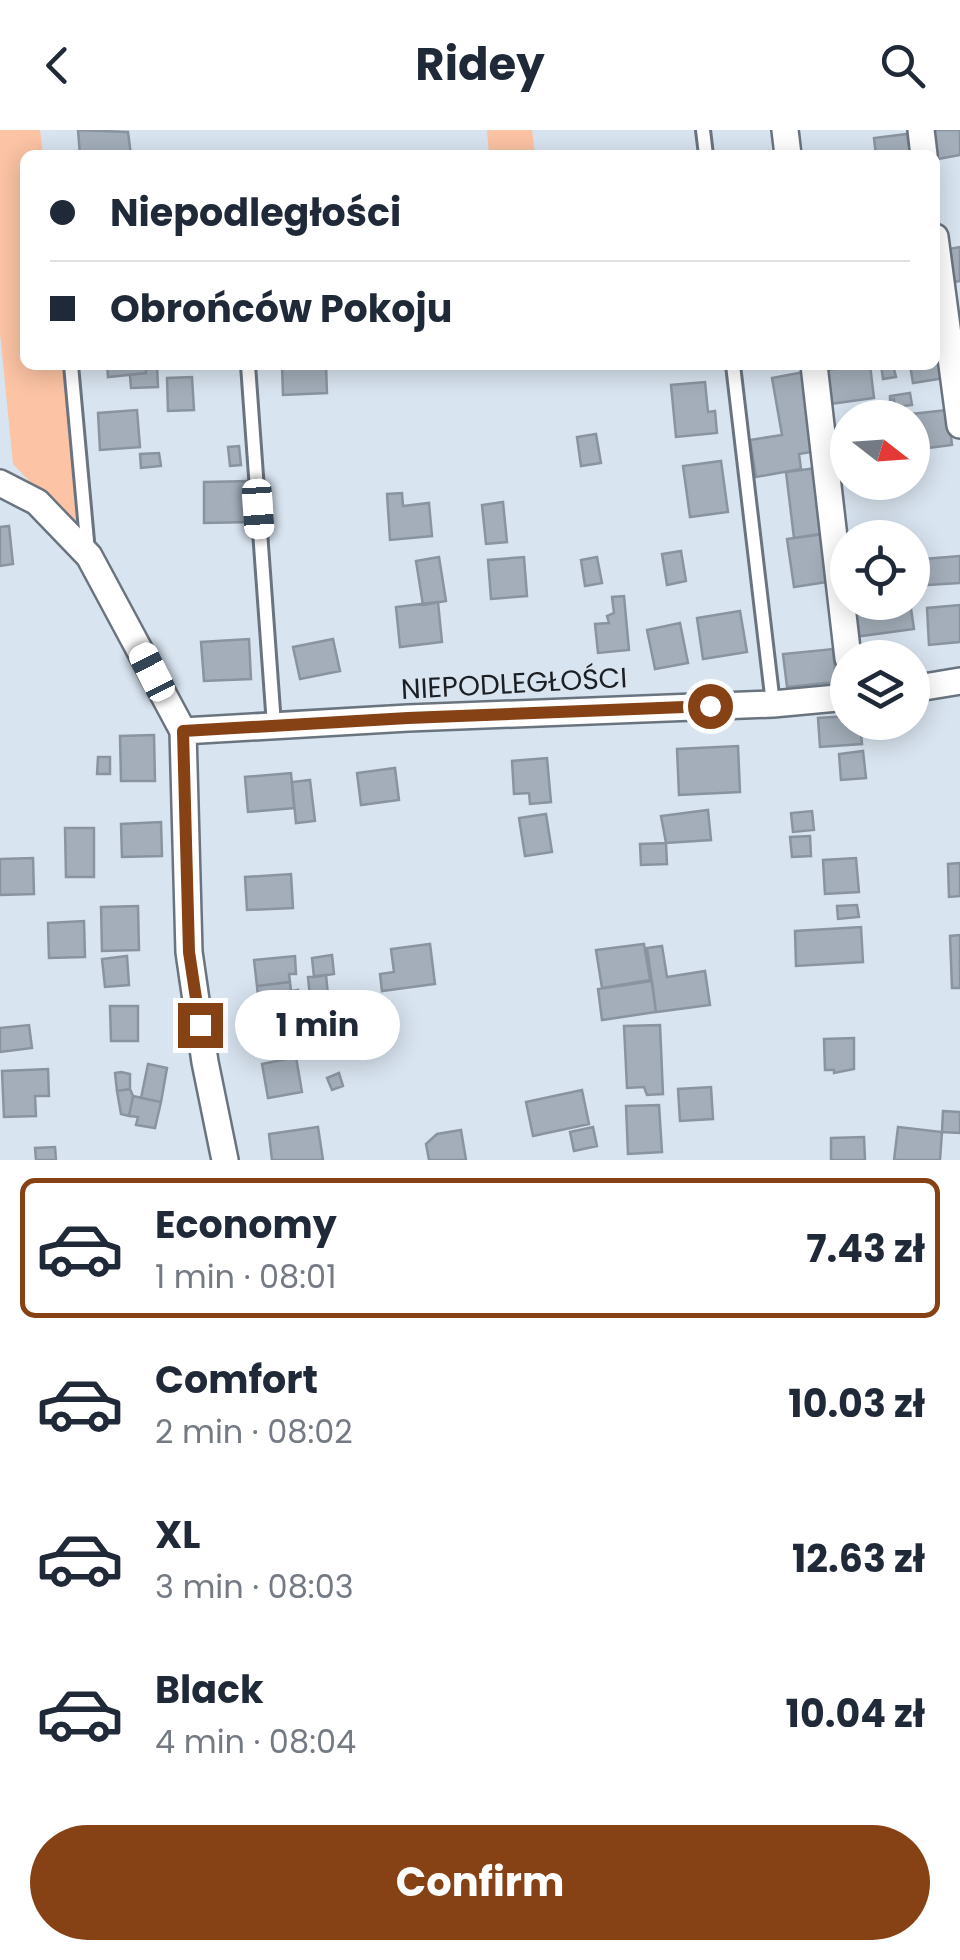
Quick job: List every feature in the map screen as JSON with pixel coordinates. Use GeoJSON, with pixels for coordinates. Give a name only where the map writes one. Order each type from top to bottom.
{"type":"FeatureCollection","features":[{"type":"Feature","properties":{"kind":"street"},"geometry":{"type":"LineString","coordinates":[[940,275],[960,425]]}},
{"type":"Feature","properties":{"kind":"street"},"geometry":{"type":"LineString","coordinates":[[815,370],[846,640]]}},
{"type":"Feature","properties":{"kind":"street"},"geometry":{"type":"LineString","coordinates":[[0,483],[37,502],[88,556],[183,731],[189,952],[225,1160]]}},
{"type":"Feature","properties":{"kind":"street"},"geometry":{"type":"LineString","coordinates":[[930,686],[960,682]]}},
{"type":"Feature","properties":{"kind":"street","name":"NIEPODLEGŁOŚCI"},"geometry":{"type":"LineString","coordinates":[[183,731],[830,699]]}},
{"type":"Feature","properties":{"kind":"lane"},"geometry":{"type":"LineString","coordinates":[[71,370],[88,556]]}},
{"type":"Feature","properties":{"kind":"lane"},"geometry":{"type":"LineString","coordinates":[[248,370],[274,726]]}},
{"type":"Feature","properties":{"kind":"lane"},"geometry":{"type":"LineString","coordinates":[[735,370],[773,704]]}},
{"type":"Feature","properties":{"kind":"shaded area"},"geometry":{"type":"Polygon","coordinates":[[[0,130],[40,130],[42,150],[20,150],[20,370],[66,370],[86,541],[13,464],[0,333],[0,130]]]}},
{"type":"Feature","properties":{"kind":"shaded area"},"geometry":{"type":"Polygon","coordinates":[[[487,130],[532,130],[534,150],[489,150],[487,130]]]}},
{"type":"Feature","properties":{"kind":"building"},"geometry":{"type":"Polygon","coordinates":[[[78,130],[128,132],[130,150],[80,150],[78,130]]]}},
{"type":"Feature","properties":{"kind":"building"},"geometry":{"type":"Polygon","coordinates":[[[934,130],[960,130],[960,155],[940,159],[940,150],[937,150],[934,130]]]}},
{"type":"Feature","properties":{"kind":"building"},"geometry":{"type":"Polygon","coordinates":[[[907,134],[909,150],[875,150],[874,138],[907,134]]]}},
{"type":"Feature","properties":{"kind":"building"},"geometry":{"type":"Polygon","coordinates":[[[960,247],[960,281],[954,282],[949,249],[960,247]]]}},
{"type":"Feature","properties":{"kind":"building"},"geometry":{"type":"Polygon","coordinates":[[[940,342],[945,378],[913,383],[911,370],[940,370],[940,342]]]}},
{"type":"Feature","properties":{"kind":"building"},"geometry":{"type":"Polygon","coordinates":[[[107,370],[146,370],[146,373],[108,377],[107,370]]]}},
{"type":"Feature","properties":{"kind":"building"},"geometry":{"type":"Polygon","coordinates":[[[157,370],[158,387],[131,388],[130,375],[157,370]]]}},
{"type":"Feature","properties":{"kind":"building"},"geometry":{"type":"Polygon","coordinates":[[[282,370],[326,370],[327,393],[283,395],[282,370]]]}},
{"type":"Feature","properties":{"kind":"building"},"geometry":{"type":"Polygon","coordinates":[[[826,370],[871,370],[874,398],[830,400],[830,404],[826,370]]]}},
{"type":"Feature","properties":{"kind":"building"},"geometry":{"type":"Polygon","coordinates":[[[882,370],[894,370],[896,377],[883,379],[882,370]]]}},
{"type":"Feature","properties":{"kind":"building"},"geometry":{"type":"Polygon","coordinates":[[[804,372],[817,451],[799,454],[801,469],[756,477],[750,440],[782,435],[772,378],[804,372]]]}},
{"type":"Feature","properties":{"kind":"building"},"geometry":{"type":"Polygon","coordinates":[[[192,377],[194,410],[168,411],[167,378],[192,377]]]}},
{"type":"Feature","properties":{"kind":"building"},"geometry":{"type":"Polygon","coordinates":[[[705,382],[708,412],[715,411],[717,433],[676,437],[671,385],[705,382]]]}},
{"type":"Feature","properties":{"kind":"building"},"geometry":{"type":"Polygon","coordinates":[[[910,393],[911,400],[890,400],[890,396],[910,393]]]}},
{"type":"Feature","properties":{"kind":"building"},"geometry":{"type":"Polygon","coordinates":[[[137,410],[140,447],[100,450],[98,413],[137,410]]]}},
{"type":"Feature","properties":{"kind":"building"},"geometry":{"type":"Polygon","coordinates":[[[948,410],[952,445],[930,448],[930,412],[948,410]]]}},
{"type":"Feature","properties":{"kind":"building"},"geometry":{"type":"Polygon","coordinates":[[[596,434],[601,463],[581,466],[577,437],[596,434]]]}},
{"type":"Feature","properties":{"kind":"building"},"geometry":{"type":"Polygon","coordinates":[[[239,446],[241,465],[230,466],[228,447],[239,446]]]}},
{"type":"Feature","properties":{"kind":"building"},"geometry":{"type":"Polygon","coordinates":[[[159,453],[161,466],[141,468],[140,454],[159,453]]]}},
{"type":"Feature","properties":{"kind":"building"},"geometry":{"type":"Polygon","coordinates":[[[721,461],[728,512],[690,517],[683,466],[721,461]]]}},
{"type":"Feature","properties":{"kind":"building"},"geometry":{"type":"Polygon","coordinates":[[[817,468],[825,534],[794,538],[786,472],[817,468]]]}},
{"type":"Feature","properties":{"kind":"building"},"geometry":{"type":"Polygon","coordinates":[[[251,481],[252,522],[204,523],[204,482],[251,481]]]}},
{"type":"Feature","properties":{"kind":"building"},"geometry":{"type":"Polygon","coordinates":[[[402,493],[403,506],[429,503],[432,536],[390,540],[387,494],[402,493]]]}},
{"type":"Feature","properties":{"kind":"building"},"geometry":{"type":"Polygon","coordinates":[[[503,502],[507,542],[486,544],[482,505],[503,502]]]}},
{"type":"Feature","properties":{"kind":"building"},"geometry":{"type":"Polygon","coordinates":[[[9,526],[13,564],[0,566],[0,527],[9,526]]]}},
{"type":"Feature","properties":{"kind":"building"},"geometry":{"type":"Polygon","coordinates":[[[820,534],[827,582],[794,587],[787,539],[820,534]]]}},
{"type":"Feature","properties":{"kind":"building"},"geometry":{"type":"Polygon","coordinates":[[[681,551],[686,581],[667,585],[662,554],[681,551]]]}},
{"type":"Feature","properties":{"kind":"building"},"geometry":{"type":"Polygon","coordinates":[[[960,556],[960,583],[930,585],[930,558],[960,556]]]}},
{"type":"Feature","properties":{"kind":"building"},"geometry":{"type":"Polygon","coordinates":[[[439,557],[446,601],[423,605],[416,561],[439,557]]]}},
{"type":"Feature","properties":{"kind":"building"},"geometry":{"type":"Polygon","coordinates":[[[524,557],[527,596],[491,599],[488,560],[524,557]]]}},
{"type":"Feature","properties":{"kind":"building"},"geometry":{"type":"Polygon","coordinates":[[[597,557],[602,583],[585,586],[581,560],[597,557]]]}},
{"type":"Feature","properties":{"kind":"building"},"geometry":{"type":"Polygon","coordinates":[[[624,596],[629,650],[598,653],[595,624],[609,623],[607,616],[614,613],[612,597],[624,596]]]}},
{"type":"Feature","properties":{"kind":"building"},"geometry":{"type":"Polygon","coordinates":[[[438,602],[442,642],[400,647],[396,607],[438,602]]]}},
{"type":"Feature","properties":{"kind":"building"},"geometry":{"type":"Polygon","coordinates":[[[960,605],[960,642],[930,645],[930,608],[960,605]]]}},
{"type":"Feature","properties":{"kind":"building"},"geometry":{"type":"Polygon","coordinates":[[[740,611],[747,652],[703,659],[697,618],[740,611]]]}},
{"type":"Feature","properties":{"kind":"building"},"geometry":{"type":"Polygon","coordinates":[[[852,620],[913,620],[914,629],[854,637],[852,620]]]}},
{"type":"Feature","properties":{"kind":"building"},"geometry":{"type":"Polygon","coordinates":[[[680,623],[688,663],[655,669],[647,630],[680,623]]]}},
{"type":"Feature","properties":{"kind":"building"},"geometry":{"type":"Polygon","coordinates":[[[249,639],[251,679],[204,681],[201,642],[249,639]]]}},
{"type":"Feature","properties":{"kind":"building"},"geometry":{"type":"Polygon","coordinates":[[[333,639],[340,671],[300,679],[293,647],[333,639]]]}},
{"type":"Feature","properties":{"kind":"building"},"geometry":{"type":"Polygon","coordinates":[[[830,649],[830,683],[787,687],[783,654],[830,649]]]}},
{"type":"Feature","properties":{"kind":"building"},"geometry":{"type":"Polygon","coordinates":[[[830,717],[830,740],[862,740],[862,744],[820,747],[818,718],[830,717]]]}},
{"type":"Feature","properties":{"kind":"building"},"geometry":{"type":"Polygon","coordinates":[[[154,735],[155,781],[121,781],[120,736],[154,735]]]}},
{"type":"Feature","properties":{"kind":"building"},"geometry":{"type":"Polygon","coordinates":[[[738,746],[740,792],[679,795],[677,749],[738,746]]]}},
{"type":"Feature","properties":{"kind":"building"},"geometry":{"type":"Polygon","coordinates":[[[863,751],[866,778],[841,780],[839,754],[863,751]]]}},
{"type":"Feature","properties":{"kind":"building"},"geometry":{"type":"Polygon","coordinates":[[[98,757],[110,757],[110,774],[97,774],[98,757]]]}},
{"type":"Feature","properties":{"kind":"building"},"geometry":{"type":"Polygon","coordinates":[[[547,758],[551,802],[530,804],[529,793],[514,794],[512,761],[547,758]]]}},
{"type":"Feature","properties":{"kind":"building"},"geometry":{"type":"Polygon","coordinates":[[[395,768],[399,800],[361,805],[357,773],[395,768]]]}},
{"type":"Feature","properties":{"kind":"building"},"geometry":{"type":"Polygon","coordinates":[[[291,773],[294,808],[248,812],[245,777],[291,773]]]}},
{"type":"Feature","properties":{"kind":"building"},"geometry":{"type":"Polygon","coordinates":[[[310,780],[315,821],[296,823],[292,782],[310,780]]]}},
{"type":"Feature","properties":{"kind":"building"},"geometry":{"type":"Polygon","coordinates":[[[708,810],[711,840],[666,843],[661,816],[708,810]]]}},
{"type":"Feature","properties":{"kind":"building"},"geometry":{"type":"Polygon","coordinates":[[[812,811],[814,830],[793,832],[791,813],[812,811]]]}},
{"type":"Feature","properties":{"kind":"building"},"geometry":{"type":"Polygon","coordinates":[[[546,814],[552,852],[525,856],[519,818],[546,814]]]}},
{"type":"Feature","properties":{"kind":"building"},"geometry":{"type":"Polygon","coordinates":[[[161,822],[162,856],[122,857],[121,824],[161,822]]]}},
{"type":"Feature","properties":{"kind":"building"},"geometry":{"type":"Polygon","coordinates":[[[65,828],[94,828],[94,877],[66,877],[65,828]]]}},
{"type":"Feature","properties":{"kind":"building"},"geometry":{"type":"Polygon","coordinates":[[[810,836],[811,856],[792,857],[790,837],[810,836]]]}},
{"type":"Feature","properties":{"kind":"building"},"geometry":{"type":"Polygon","coordinates":[[[666,843],[667,864],[641,865],[640,844],[666,843]]]}},
{"type":"Feature","properties":{"kind":"building"},"geometry":{"type":"Polygon","coordinates":[[[33,858],[34,894],[0,895],[0,859],[33,858]]]}},
{"type":"Feature","properties":{"kind":"building"},"geometry":{"type":"Polygon","coordinates":[[[856,858],[859,892],[825,894],[823,860],[856,858]]]}},
{"type":"Feature","properties":{"kind":"building"},"geometry":{"type":"Polygon","coordinates":[[[960,863],[960,896],[949,897],[948,864],[960,863]]]}},
{"type":"Feature","properties":{"kind":"building"},"geometry":{"type":"Polygon","coordinates":[[[291,874],[293,908],[247,910],[245,877],[291,874]]]}},
{"type":"Feature","properties":{"kind":"building"},"geometry":{"type":"Polygon","coordinates":[[[857,905],[859,917],[838,919],[837,906],[857,905]]]}},
{"type":"Feature","properties":{"kind":"building"},"geometry":{"type":"Polygon","coordinates":[[[138,906],[139,950],[102,951],[101,907],[138,906]]]}},
{"type":"Feature","properties":{"kind":"building"},"geometry":{"type":"Polygon","coordinates":[[[84,921],[85,957],[49,958],[48,923],[84,921]]]}},
{"type":"Feature","properties":{"kind":"building"},"geometry":{"type":"Polygon","coordinates":[[[861,927],[863,962],[796,966],[795,931],[861,927]]]}},
{"type":"Feature","properties":{"kind":"building"},"geometry":{"type":"Polygon","coordinates":[[[960,935],[960,988],[952,988],[950,936],[960,935]]]}},
{"type":"Feature","properties":{"kind":"building"},"geometry":{"type":"Polygon","coordinates":[[[430,944],[435,984],[382,991],[380,974],[394,972],[391,949],[430,944]]]}},
{"type":"Feature","properties":{"kind":"building"},"geometry":{"type":"Polygon","coordinates":[[[644,944],[650,980],[602,988],[596,950],[644,944]]]}},
{"type":"Feature","properties":{"kind":"building"},"geometry":{"type":"Polygon","coordinates":[[[662,946],[667,977],[705,971],[710,1005],[656,1012],[647,948],[662,946]]]}},
{"type":"Feature","properties":{"kind":"building"},"geometry":{"type":"Polygon","coordinates":[[[332,955],[334,974],[314,977],[312,958],[332,955]]]}},
{"type":"Feature","properties":{"kind":"building"},"geometry":{"type":"Polygon","coordinates":[[[127,956],[129,985],[105,987],[102,959],[127,956]]]}},
{"type":"Feature","properties":{"kind":"building"},"geometry":{"type":"Polygon","coordinates":[[[295,956],[296,974],[289,974],[290,982],[257,986],[254,960],[295,956]]]}},
{"type":"Feature","properties":{"kind":"building"},"geometry":{"type":"Polygon","coordinates":[[[326,975],[328,995],[310,997],[308,977],[326,975]]]}},
{"type":"Feature","properties":{"kind":"building"},"geometry":{"type":"Polygon","coordinates":[[[652,981],[656,1012],[602,1020],[598,989],[652,981]]]}},
{"type":"Feature","properties":{"kind":"building"},"geometry":{"type":"Polygon","coordinates":[[[290,982],[291,991],[298,990],[300,1007],[291,1008],[292,1015],[260,1018],[257,986],[290,982]]]}},
{"type":"Feature","properties":{"kind":"building"},"geometry":{"type":"Polygon","coordinates":[[[110,1006],[138,1006],[138,1041],[111,1041],[110,1006]]]}},
{"type":"Feature","properties":{"kind":"building"},"geometry":{"type":"Polygon","coordinates":[[[330,1019],[334,1029],[312,1037],[311,1026],[330,1019]]]}},
{"type":"Feature","properties":{"kind":"building"},"geometry":{"type":"Polygon","coordinates":[[[29,1025],[32,1048],[0,1052],[0,1028],[29,1025]]]}},
{"type":"Feature","properties":{"kind":"building"},"geometry":{"type":"Polygon","coordinates":[[[660,1025],[663,1094],[647,1095],[644,1087],[627,1088],[624,1026],[660,1025]]]}},
{"type":"Feature","properties":{"kind":"building"},"geometry":{"type":"Polygon","coordinates":[[[854,1038],[854,1069],[834,1073],[825,1070],[824,1039],[854,1038]]]}},
{"type":"Feature","properties":{"kind":"building"},"geometry":{"type":"Polygon","coordinates":[[[296,1057],[302,1092],[268,1098],[262,1064],[296,1057]]]}},
{"type":"Feature","properties":{"kind":"building"},"geometry":{"type":"Polygon","coordinates":[[[148,1064],[167,1068],[161,1102],[141,1098],[148,1064]]]}},
{"type":"Feature","properties":{"kind":"building"},"geometry":{"type":"Polygon","coordinates":[[[48,1069],[49,1096],[35,1096],[36,1116],[4,1117],[2,1071],[48,1069]]]}},
{"type":"Feature","properties":{"kind":"building"},"geometry":{"type":"Polygon","coordinates":[[[115,1073],[130,1074],[130,1089],[117,1091],[115,1073]]]}},
{"type":"Feature","properties":{"kind":"building"},"geometry":{"type":"Polygon","coordinates":[[[339,1073],[343,1086],[332,1090],[327,1078],[339,1073]]]}},
{"type":"Feature","properties":{"kind":"building"},"geometry":{"type":"Polygon","coordinates":[[[711,1087],[713,1119],[680,1121],[678,1089],[711,1087]]]}},
{"type":"Feature","properties":{"kind":"building"},"geometry":{"type":"Polygon","coordinates":[[[130,1089],[133,1096],[129,1116],[121,1114],[117,1091],[130,1089]]]}},
{"type":"Feature","properties":{"kind":"building"},"geometry":{"type":"Polygon","coordinates":[[[582,1090],[589,1124],[533,1136],[526,1102],[582,1090]]]}},
{"type":"Feature","properties":{"kind":"building"},"geometry":{"type":"Polygon","coordinates":[[[133,1096],[161,1102],[155,1128],[136,1125],[138,1117],[129,1116],[133,1096]]]}},
{"type":"Feature","properties":{"kind":"building"},"geometry":{"type":"Polygon","coordinates":[[[659,1105],[662,1152],[628,1154],[626,1106],[659,1105]]]}},
{"type":"Feature","properties":{"kind":"building"},"geometry":{"type":"Polygon","coordinates":[[[943,1111],[960,1112],[960,1133],[942,1132],[943,1111]]]}},
{"type":"Feature","properties":{"kind":"building"},"geometry":{"type":"Polygon","coordinates":[[[318,1127],[323,1160],[272,1160],[269,1134],[318,1127]]]}},
{"type":"Feature","properties":{"kind":"building"},"geometry":{"type":"Polygon","coordinates":[[[593,1127],[597,1146],[574,1151],[570,1132],[593,1127]]]}},
{"type":"Feature","properties":{"kind":"building"},"geometry":{"type":"Polygon","coordinates":[[[898,1127],[942,1132],[940,1160],[894,1160],[898,1127]]]}},
{"type":"Feature","properties":{"kind":"building"},"geometry":{"type":"Polygon","coordinates":[[[461,1130],[466,1160],[429,1160],[426,1144],[437,1134],[461,1130]]]}},
{"type":"Feature","properties":{"kind":"building"},"geometry":{"type":"Polygon","coordinates":[[[864,1137],[865,1160],[831,1160],[831,1138],[864,1137]]]}},
{"type":"Feature","properties":{"kind":"building"},"geometry":{"type":"Polygon","coordinates":[[[55,1147],[56,1160],[36,1160],[35,1148],[55,1147]]]}},
{"type":"Feature","properties":{"kind":"route"},"geometry":{"type":"LineString","coordinates":[[200,1025],[189,952],[183,731],[710,706]]}}]}
